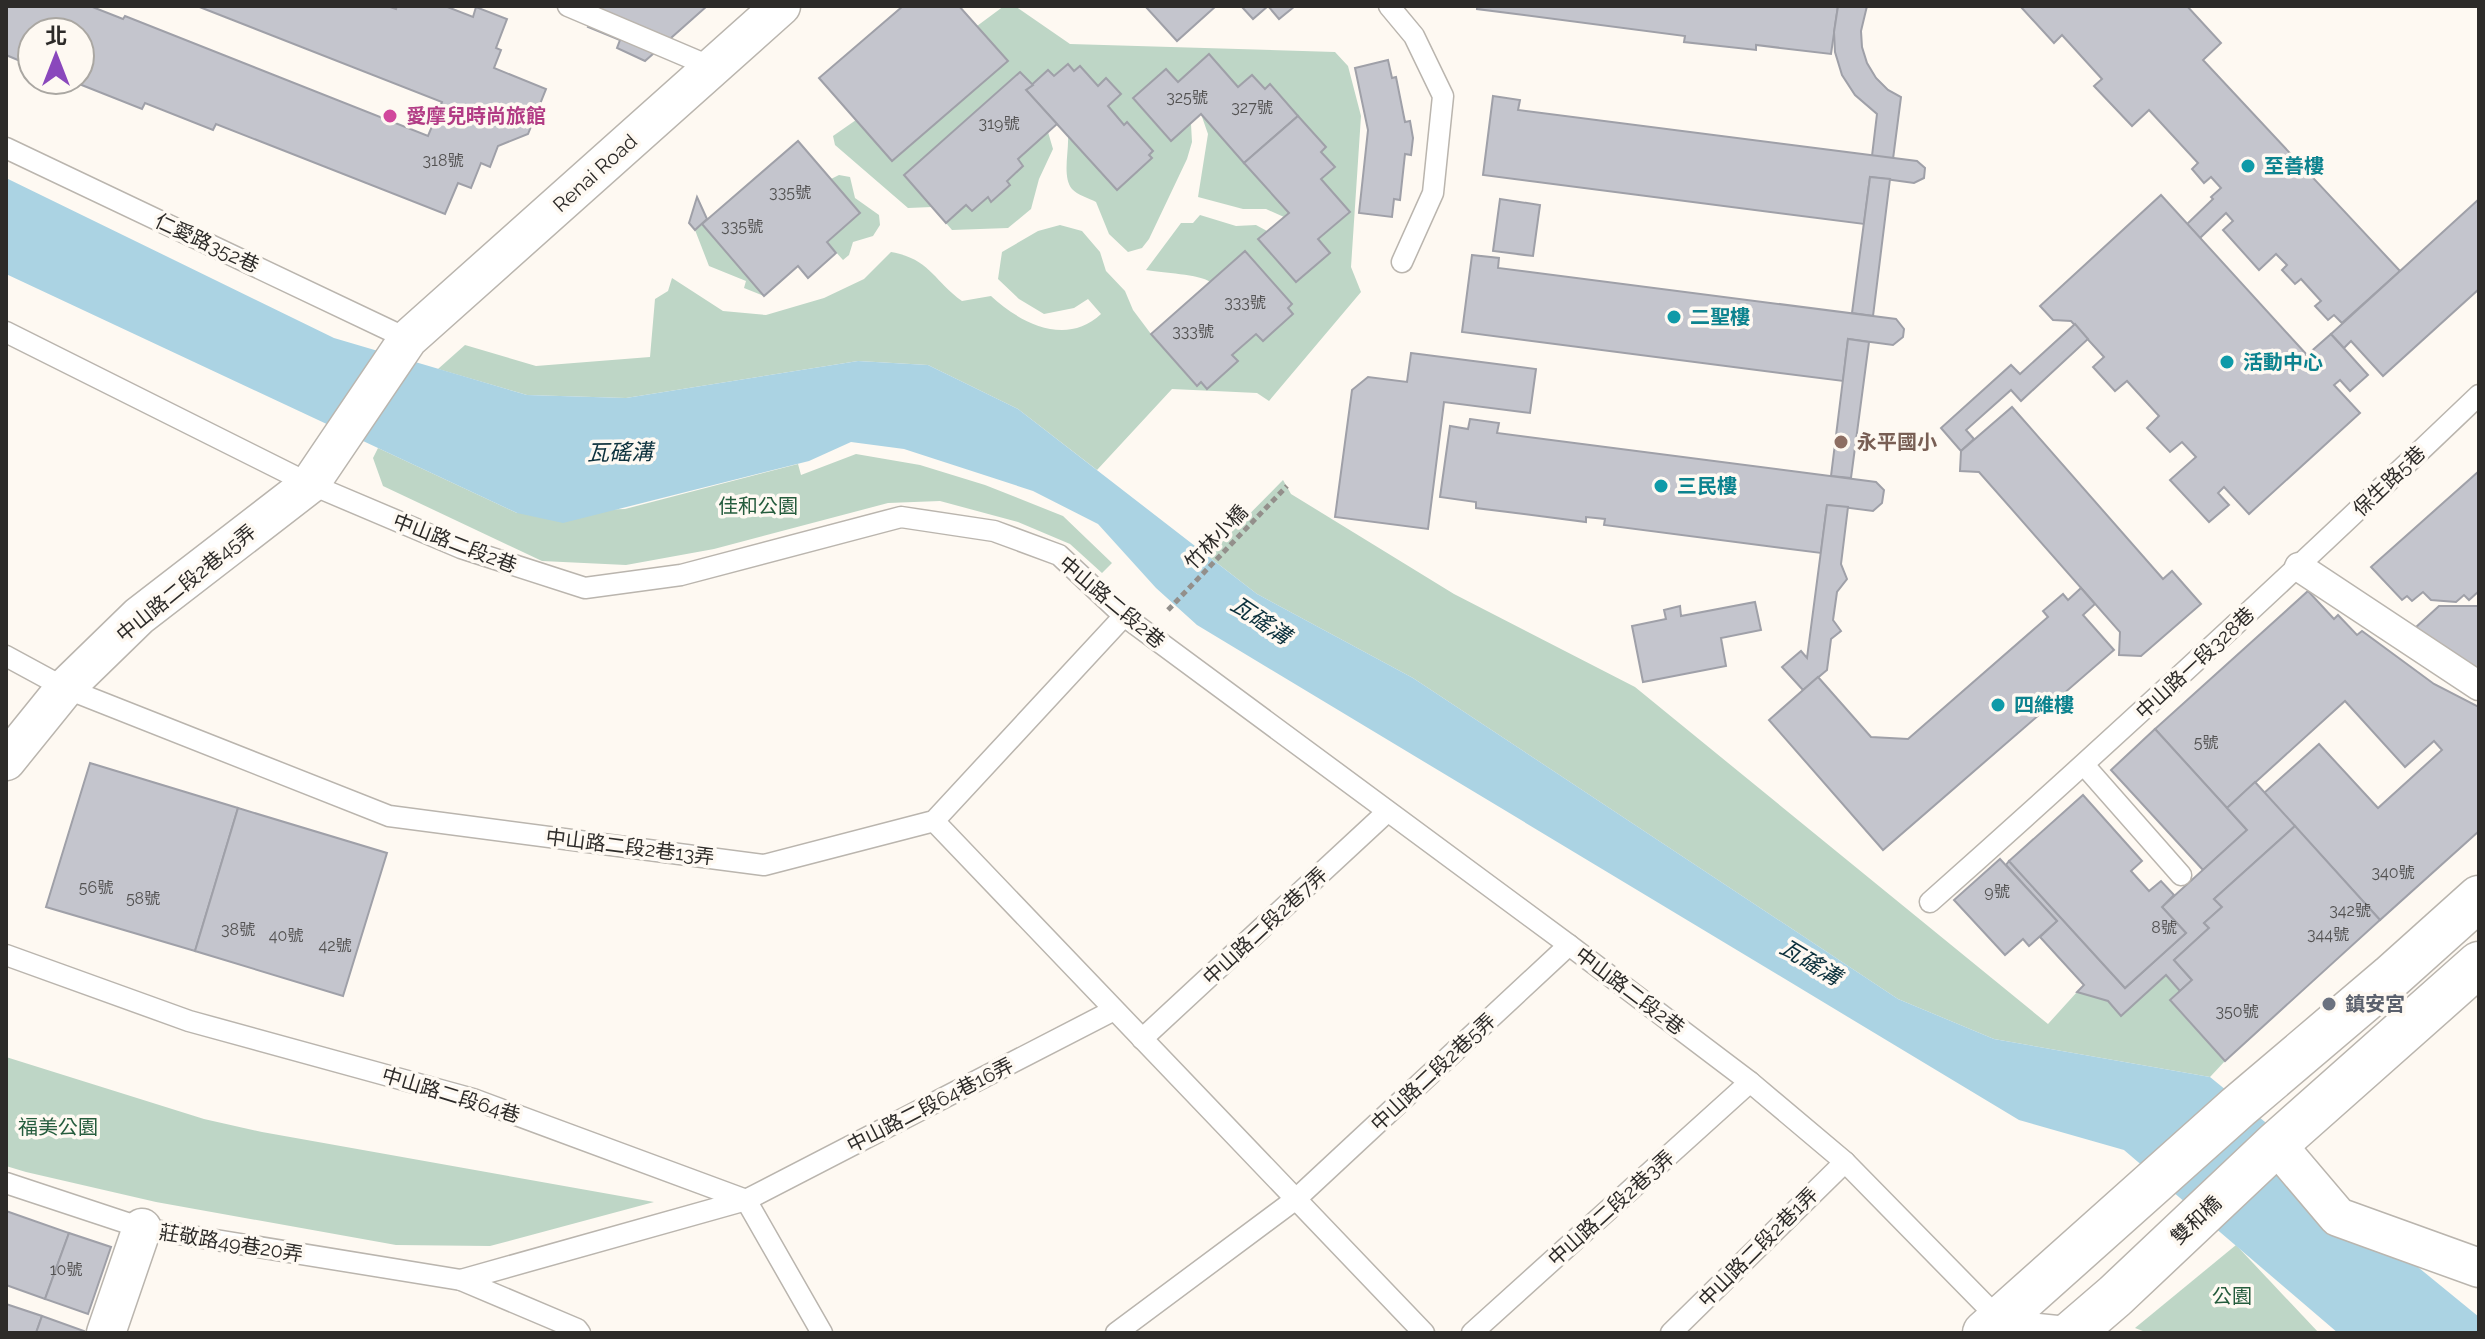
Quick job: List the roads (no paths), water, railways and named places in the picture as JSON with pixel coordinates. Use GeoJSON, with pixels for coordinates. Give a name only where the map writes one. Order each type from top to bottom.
{"type":"FeatureCollection","features":[{"type":"Feature","properties":{"kind":"street","name":"Renai Road"},"geometry":{"type":"LineString","coordinates":[[310,484],[408,339],[781,6]]}},
{"type":"Feature","properties":{"kind":"street","name":"中山路二段2巷45弄"},"geometry":{"type":"LineString","coordinates":[[6,761],[65,688],[139,616],[310,484]]}},
{"type":"Feature","properties":{"kind":"street"},"geometry":{"type":"LineString","coordinates":[[2299,567],[2479,686]]}},
{"type":"Feature","properties":{"kind":"street"},"geometry":{"type":"LineString","coordinates":[[1993,1326],[2238,1107],[2479,898]]}},
{"type":"Feature","properties":{"kind":"street","name":"雙和橋"},"geometry":{"type":"LineString","coordinates":[[2081,1331],[2276,1144],[2479,964]]}},
{"type":"Feature","properties":{"kind":"street"},"geometry":{"type":"LineString","coordinates":[[2276,1144],[2338,1217],[2479,1268]]}},
{"type":"Feature","properties":{"kind":"street"},"geometry":{"type":"LineString","coordinates":[[106,1333],[142,1228]]}},
{"type":"Feature","properties":{"kind":"lane"},"geometry":{"type":"LineString","coordinates":[[568,6],[714,68]]}},
{"type":"Feature","properties":{"kind":"lane"},"geometry":{"type":"LineString","coordinates":[[1389,6],[1414,36],[1443,96],[1433,193],[1402,262]]}},
{"type":"Feature","properties":{"kind":"lane","name":"仁愛路352巷"},"geometry":{"type":"LineString","coordinates":[[6,148],[408,339]]}},
{"type":"Feature","properties":{"kind":"lane","name":"中山路二段2巷"},"geometry":{"type":"LineString","coordinates":[[6,332],[310,484],[461,548],[585,588],[681,575],[901,517],[994,531],[1059,555],[1124,616],[1750,1082],[1845,1162],[1993,1326]]}},
{"type":"Feature","properties":{"kind":"lane","name":"保生路5巷"},"geometry":{"type":"LineString","coordinates":[[2299,567],[2479,395]]}},
{"type":"Feature","properties":{"kind":"lane","name":"中山路一段328巷"},"geometry":{"type":"LineString","coordinates":[[1930,902],[2299,567]]}},
{"type":"Feature","properties":{"kind":"lane"},"geometry":{"type":"LineString","coordinates":[[1124,616],[934,821],[1424,1333]]}},
{"type":"Feature","properties":{"kind":"lane","name":"中山路二段2巷13弄"},"geometry":{"type":"LineString","coordinates":[[6,656],[65,688],[389,816],[764,865],[934,821]]}},
{"type":"Feature","properties":{"kind":"lane"},"geometry":{"type":"LineString","coordinates":[[2084,765],[2181,875]]}},
{"type":"Feature","properties":{"kind":"lane","name":"中山路二段2巷7弄"},"geometry":{"type":"LineString","coordinates":[[1142,1039],[1387,812]]}},
{"type":"Feature","properties":{"kind":"lane","name":"中山路二段2巷5弄"},"geometry":{"type":"LineString","coordinates":[[1116,1333],[1296,1199],[1569,945]]}},
{"type":"Feature","properties":{"kind":"lane","name":"中山路二段64巷"},"geometry":{"type":"LineString","coordinates":[[6,955],[189,1021],[473,1099],[746,1200]]}},
{"type":"Feature","properties":{"kind":"lane","name":"中山路二段64巷16弄"},"geometry":{"type":"LineString","coordinates":[[746,1200],[1114,1010]]}},
{"type":"Feature","properties":{"kind":"lane","name":"中山路二段2巷3弄"},"geometry":{"type":"LineString","coordinates":[[1472,1333],[1750,1082]]}},
{"type":"Feature","properties":{"kind":"lane","name":"中山路二段2巷1弄"},"geometry":{"type":"LineString","coordinates":[[1671,1333],[1845,1162]]}},
{"type":"Feature","properties":{"kind":"lane","name":"莊敬路49巷20弄"},"geometry":{"type":"LineString","coordinates":[[6,1183],[142,1228],[461,1280],[577,1329],[580,1333]]}},
{"type":"Feature","properties":{"kind":"lane"},"geometry":{"type":"LineString","coordinates":[[746,1200],[822,1333]]}},
{"type":"Feature","properties":{"kind":"lane","name":"莊敬路49巷20弄"},"geometry":{"type":"LineString","coordinates":[[461,1280],[746,1200]]}},
{"type":"Feature","properties":{"kind":"lane"},"geometry":{"type":"LineString","coordinates":[[1993,1326],[2081,1331]]}},
{"type":"Feature","properties":{"kind":"water","name":"瓦磘溝"},"geometry":{"type":"Polygon","coordinates":[[[6,178],[334,338],[527,395],[626,398],[858,361],[928,365],[1018,409],[1257,594],[1413,678],[1898,999],[1994,1039],[2210,1077],[2309,1158],[2386,1241],[2479,1317],[2479,1333],[2338,1333],[2124,1150],[2019,1120],[1197,625],[1156,588],[1098,524],[1033,491],[904,449],[851,442],[809,461],[563,523],[517,513],[6,274],[6,178]]]}},
{"type":"Feature","properties":{"kind":"place","name":"愛摩兒時尚旅館"},"geometry":{"type":"Point","coordinates":[390,116]}},
{"type":"Feature","properties":{"kind":"place","name":"至善樓"},"geometry":{"type":"Point","coordinates":[2248,166]}},
{"type":"Feature","properties":{"kind":"place","name":"二聖樓"},"geometry":{"type":"Point","coordinates":[1674,317]}},
{"type":"Feature","properties":{"kind":"place","name":"活動中心"},"geometry":{"type":"Point","coordinates":[2227,362]}},
{"type":"Feature","properties":{"kind":"place","name":"永平國小"},"geometry":{"type":"Point","coordinates":[1841,442]}},
{"type":"Feature","properties":{"kind":"place","name":"三民樓"},"geometry":{"type":"Point","coordinates":[1661,486]}},
{"type":"Feature","properties":{"kind":"place","name":"四維樓"},"geometry":{"type":"Point","coordinates":[1998,705]}},
{"type":"Feature","properties":{"kind":"place","name":"鎮安宮"},"geometry":{"type":"Point","coordinates":[2329,1004]}},
{"type":"Feature","properties":{"kind":"park label","name":"佳和公園"},"geometry":{"type":"Point","coordinates":[758,506]}},
{"type":"Feature","properties":{"kind":"park label","name":"福美公園"},"geometry":{"type":"Point","coordinates":[58,1127]}},
{"type":"Feature","properties":{"kind":"park label","name":"公園"},"geometry":{"type":"Point","coordinates":[2232,1296]}}]}
